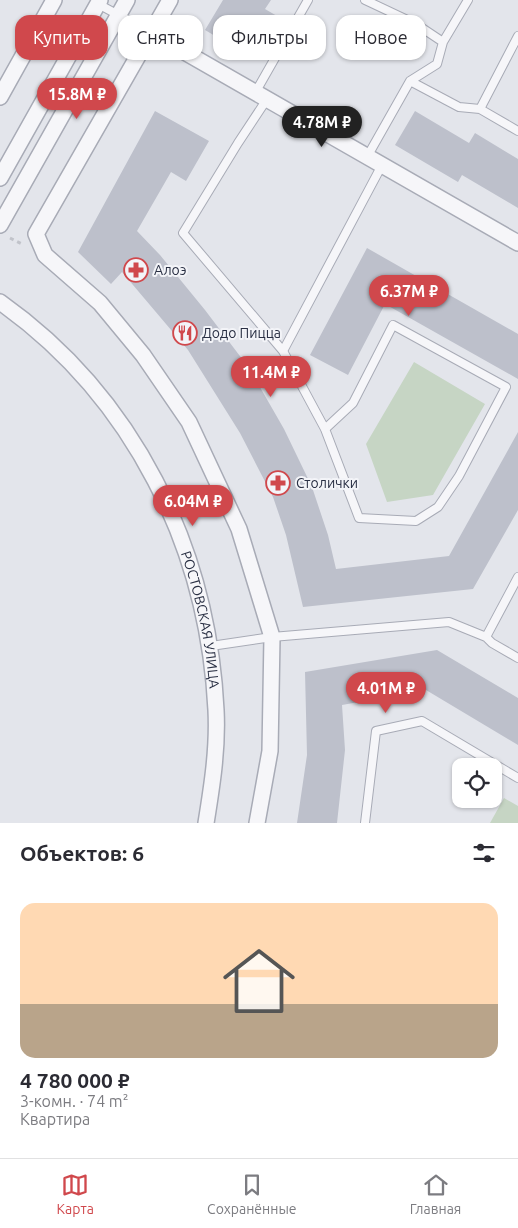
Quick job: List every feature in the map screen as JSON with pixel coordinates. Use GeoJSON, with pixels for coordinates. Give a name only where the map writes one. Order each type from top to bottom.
{"type":"FeatureCollection","features":[{"type":"Feature","properties":{"kind":"street"},"geometry":{"type":"LineString","coordinates":[[0,97],[54,0]]}},
{"type":"Feature","properties":{"kind":"street"},"geometry":{"type":"LineString","coordinates":[[119,15],[127,0]]}},
{"type":"Feature","properties":{"kind":"street"},"geometry":{"type":"LineString","coordinates":[[158,15],[170,0]]}},
{"type":"Feature","properties":{"kind":"street"},"geometry":{"type":"LineString","coordinates":[[0,178],[99,2]]}},
{"type":"Feature","properties":{"kind":"street"},"geometry":{"type":"LineString","coordinates":[[0,225],[118,17]]}},
{"type":"Feature","properties":{"kind":"street"},"geometry":{"type":"LineString","coordinates":[[130,60],[36,234],[45,255],[100,303],[143,355],[189,422],[239,529],[272,637],[270,751],[257,823]]}},
{"type":"Feature","properties":{"kind":"street"},"geometry":{"type":"LineString","coordinates":[[198,60],[518,243]]}},
{"type":"Feature","properties":{"kind":"street","name":"РОСТОВСКАЯ УЛИЦА"},"geometry":{"type":"LineString","coordinates":[[0,302],[59,352],[104,401],[143,457],[174,517],[193,571],[210,646],[216,711],[213,777],[206,823]]}},
{"type":"Feature","properties":{"kind":"lane"},"geometry":{"type":"LineString","coordinates":[[308,0],[238,143],[184,233],[283,351],[325,429],[359,518],[416,521],[438,507],[458,476],[506,387],[393,325],[353,403],[325,429]]}},
{"type":"Feature","properties":{"kind":"lane"},"geometry":{"type":"LineString","coordinates":[[365,0],[416,24],[443,42]]}},
{"type":"Feature","properties":{"kind":"lane"},"geometry":{"type":"LineString","coordinates":[[367,157],[410,81],[436,64],[443,42],[468,0]]}},
{"type":"Feature","properties":{"kind":"lane"},"geometry":{"type":"LineString","coordinates":[[99,2],[119,15]]}},
{"type":"Feature","properties":{"kind":"lane"},"geometry":{"type":"LineString","coordinates":[[480,109],[518,36]]}},
{"type":"Feature","properties":{"kind":"lane"},"geometry":{"type":"LineString","coordinates":[[410,81],[459,107],[480,109],[518,131]]}},
{"type":"Feature","properties":{"kind":"lane"},"geometry":{"type":"LineString","coordinates":[[283,351],[382,165]]}},
{"type":"Feature","properties":{"kind":"lane"},"geometry":{"type":"LineString","coordinates":[[486,636],[518,577]]}},
{"type":"Feature","properties":{"kind":"lane"},"geometry":{"type":"LineString","coordinates":[[210,646],[272,637],[449,622],[486,636],[492,643],[518,658]]}},
{"type":"Feature","properties":{"kind":"lane"},"geometry":{"type":"LineString","coordinates":[[365,823],[376,732],[422,721],[518,778]]}},
{"type":"Feature","properties":{"kind":"green space"},"geometry":{"type":"Polygon","coordinates":[[[414,362],[485,404],[433,495],[387,502],[366,444],[414,362]]]}},
{"type":"Feature","properties":{"kind":"green space"},"geometry":{"type":"Polygon","coordinates":[[[504,798],[518,806],[518,823],[490,823],[498,808],[502,808],[504,798]]]}},
{"type":"Feature","properties":{"kind":"building"},"geometry":{"type":"Polygon","coordinates":[[[223,0],[271,0],[265,9],[275,15],[214,15],[223,0]]]}},
{"type":"Feature","properties":{"kind":"building"},"geometry":{"type":"Polygon","coordinates":[[[213,17],[213,35],[205,30],[213,17]]]}},
{"type":"Feature","properties":{"kind":"building"},"geometry":{"type":"Polygon","coordinates":[[[155,111],[209,141],[186,181],[171,172],[137,231],[160,255],[205,310],[249,368],[284,429],[312,487],[328,535],[336,569],[449,556],[518,432],[518,510],[473,589],[303,607],[286,535],[273,497],[240,433],[188,350],[122,272],[111,284],[78,252],[155,111]]]}},
{"type":"Feature","properties":{"kind":"building"},"geometry":{"type":"Polygon","coordinates":[[[415,111],[469,143],[475,133],[518,159],[518,208],[462,175],[458,182],[395,145],[415,111]]]}},
{"type":"Feature","properties":{"kind":"building"},"geometry":{"type":"Polygon","coordinates":[[[367,248],[518,334],[518,379],[385,304],[348,375],[310,355],[367,248]]]}},
{"type":"Feature","properties":{"kind":"building"},"geometry":{"type":"Polygon","coordinates":[[[437,650],[518,698],[518,745],[426,690],[342,705],[345,750],[337,823],[297,823],[307,755],[305,672],[437,650]]]}},
{"type":"Feature","properties":{"kind":"place","name":"Алоэ"},"geometry":{"type":"Point","coordinates":[136,270]}},
{"type":"Feature","properties":{"kind":"place","name":"Додо Пицца"},"geometry":{"type":"Point","coordinates":[185,333]}},
{"type":"Feature","properties":{"kind":"place","name":"Столички"},"geometry":{"type":"Point","coordinates":[278,483]}}]}
